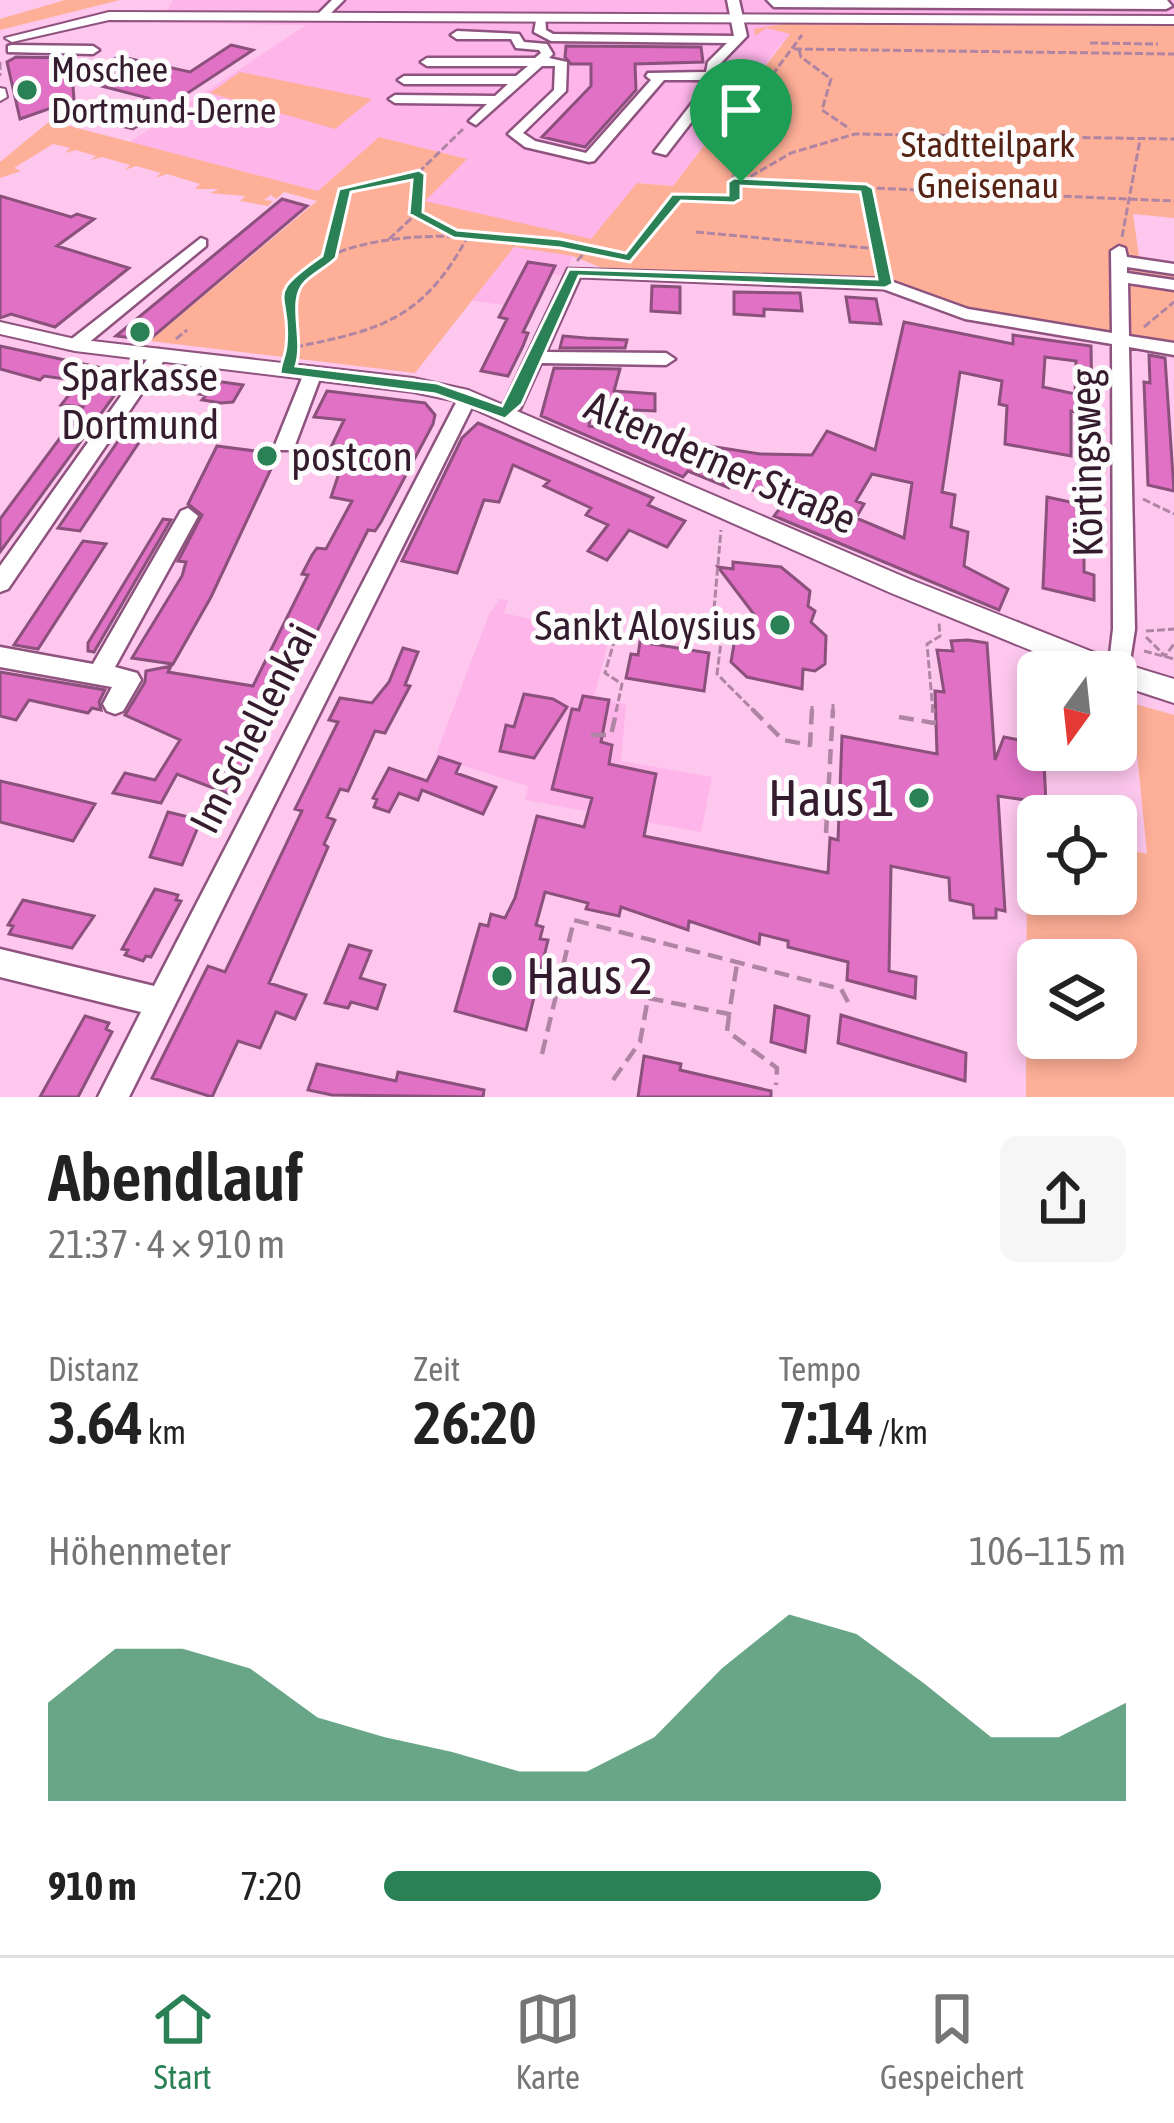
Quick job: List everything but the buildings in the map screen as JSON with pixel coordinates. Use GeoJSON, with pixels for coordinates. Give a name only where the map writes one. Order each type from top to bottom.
{"type":"FeatureCollection","features":[{"type":"Feature","properties":{"kind":"main road"},"geometry":{"type":"LineString","coordinates":[[140,16],[153,0]]}},
{"type":"Feature","properties":{"kind":"main road"},"geometry":{"type":"LineString","coordinates":[[5,47],[82,19],[140,16],[1174,20]]}},
{"type":"Feature","properties":{"kind":"main road","name":"Altenderner Straße"},"geometry":{"type":"LineString","coordinates":[[1,330],[75,345],[166,348],[286,370],[413,385],[468,398],[1061,651]]}},
{"type":"Feature","properties":{"kind":"main road","name":"Altenderner Straße"},"geometry":{"type":"LineString","coordinates":[[1137,680],[1174,692]]}},
{"type":"Feature","properties":{"kind":"street"},"geometry":{"type":"LineString","coordinates":[[322,16],[338,0]]}},
{"type":"Feature","properties":{"kind":"street"},"geometry":{"type":"LineString","coordinates":[[712,76],[712,64],[738,40],[733,0]]}},
{"type":"Feature","properties":{"kind":"street"},"geometry":{"type":"LineString","coordinates":[[772,0],[774,4],[1166,6],[1161,0]]}},
{"type":"Feature","properties":{"kind":"street"},"geometry":{"type":"LineString","coordinates":[[541,17],[540,32],[551,38],[738,40]]}},
{"type":"Feature","properties":{"kind":"street"},"geometry":{"type":"LineString","coordinates":[[453,40],[514,36],[520,45],[543,47],[547,54],[470,124]]}},
{"type":"Feature","properties":{"kind":"street"},"geometry":{"type":"LineString","coordinates":[[5,47],[93,50]]}},
{"type":"Feature","properties":{"kind":"street"},"geometry":{"type":"LineString","coordinates":[[427,62],[561,62],[560,91],[515,134],[530,144],[589,158],[655,76],[712,76],[718,80],[661,152]]}},
{"type":"Feature","properties":{"kind":"street"},"geometry":{"type":"LineString","coordinates":[[404,80],[521,80]]}},
{"type":"Feature","properties":{"kind":"street"},"geometry":{"type":"LineString","coordinates":[[395,99],[500,100]]}},
{"type":"Feature","properties":{"kind":"street"},"geometry":{"type":"LineString","coordinates":[[75,345],[201,243]]}},
{"type":"Feature","properties":{"kind":"street"},"geometry":{"type":"LineString","coordinates":[[505,413],[579,261],[885,284],[964,314],[1120,334],[1174,349]]}},
{"type":"Feature","properties":{"kind":"street"},"geometry":{"type":"LineString","coordinates":[[1119,263],[1174,268]]}},
{"type":"Feature","properties":{"kind":"street"},"geometry":{"type":"LineString","coordinates":[[1119,263],[1174,285]]}},
{"type":"Feature","properties":{"kind":"street","name":"Körtingsweg"},"geometry":{"type":"LineString","coordinates":[[1119,263],[1121,493],[1132,630],[1124,651]]}},
{"type":"Feature","properties":{"kind":"street"},"geometry":{"type":"LineString","coordinates":[[0,584],[166,348]]}},
{"type":"Feature","properties":{"kind":"street"},"geometry":{"type":"LineString","coordinates":[[535,357],[587,362],[610,356],[666,359]]}},
{"type":"Feature","properties":{"kind":"street"},"geometry":{"type":"LineString","coordinates":[[285,445],[313,373]]}},
{"type":"Feature","properties":{"kind":"street","name":"Im Schellenkai"},"geometry":{"type":"LineString","coordinates":[[113,1097],[468,398]]}},
{"type":"Feature","properties":{"kind":"street"},"geometry":{"type":"LineString","coordinates":[[99,675],[188,517]]}},
{"type":"Feature","properties":{"kind":"street"},"geometry":{"type":"LineString","coordinates":[[0,657],[129,680],[115,704]]}},
{"type":"Feature","properties":{"kind":"street"},"geometry":{"type":"LineString","coordinates":[[0,963],[161,1002]]}},
{"type":"Feature","properties":{"kind":"path"},"geometry":{"type":"LineString","coordinates":[[286,370],[294,347],[288,297],[299,279],[329,258],[386,242],[454,234],[579,261],[612,252],[630,258],[677,197],[734,199],[732,129],[810,24]]}},
{"type":"Feature","properties":{"kind":"path"},"geometry":{"type":"LineString","coordinates":[[1090,43],[1158,44],[1156,54]]}},
{"type":"Feature","properties":{"kind":"path"},"geometry":{"type":"LineString","coordinates":[[0,76],[5,47]]}},
{"type":"Feature","properties":{"kind":"path"},"geometry":{"type":"LineString","coordinates":[[793,49],[1174,54]]}},
{"type":"Feature","properties":{"kind":"path"},"geometry":{"type":"LineString","coordinates":[[799,50],[831,79],[822,110],[853,132]]}},
{"type":"Feature","properties":{"kind":"path"},"geometry":{"type":"LineString","coordinates":[[329,258],[345,189],[419,174],[470,124]]}},
{"type":"Feature","properties":{"kind":"path"},"geometry":{"type":"LineString","coordinates":[[741,182],[791,153],[853,132],[1174,139]]}},
{"type":"Feature","properties":{"kind":"path"},"geometry":{"type":"LineString","coordinates":[[1119,263],[1140,138]]}},
{"type":"Feature","properties":{"kind":"path"},"geometry":{"type":"LineString","coordinates":[[386,242],[416,214],[419,174]]}},
{"type":"Feature","properties":{"kind":"path"},"geometry":{"type":"LineString","coordinates":[[734,182],[1174,201]]}},
{"type":"Feature","properties":{"kind":"path"},"geometry":{"type":"LineString","coordinates":[[866,188],[885,284]]}},
{"type":"Feature","properties":{"kind":"path"},"geometry":{"type":"LineString","coordinates":[[416,214],[454,234]]}},
{"type":"Feature","properties":{"kind":"path"},"geometry":{"type":"LineString","coordinates":[[696,232],[721,238],[878,249]]}},
{"type":"Feature","properties":{"kind":"path"},"geometry":{"type":"LineString","coordinates":[[294,347],[363,334],[401,321],[448,270],[468,235]]}},
{"type":"Feature","properties":{"kind":"path"},"geometry":{"type":"LineString","coordinates":[[1120,334],[1142,329],[1174,302]]}},
{"type":"Feature","properties":{"kind":"path"},"geometry":{"type":"LineString","coordinates":[[166,348],[187,330]]}},
{"type":"Feature","properties":{"kind":"path"},"geometry":{"type":"LineString","coordinates":[[1121,493],[1174,514]]}},
{"type":"Feature","properties":{"kind":"path"},"geometry":{"type":"LineString","coordinates":[[712,632],[726,511]]}},
{"type":"Feature","properties":{"kind":"path"},"geometry":{"type":"LineString","coordinates":[[899,717],[934,723],[927,644],[940,636],[939,622],[948,606]]}},
{"type":"Feature","properties":{"kind":"path"},"geometry":{"type":"LineString","coordinates":[[591,735],[611,735],[622,684],[605,673],[622,614]]}},
{"type":"Feature","properties":{"kind":"path"},"geometry":{"type":"LineString","coordinates":[[638,617],[722,634],[717,674],[783,740],[810,745],[812,706]]}},
{"type":"Feature","properties":{"kind":"path"},"geometry":{"type":"LineString","coordinates":[[1132,630],[1174,629]]}},
{"type":"Feature","properties":{"kind":"path"},"geometry":{"type":"LineString","coordinates":[[1132,630],[1165,656]]}},
{"type":"Feature","properties":{"kind":"path"},"geometry":{"type":"LineString","coordinates":[[1165,656],[1174,644]]}},
{"type":"Feature","properties":{"kind":"path"},"geometry":{"type":"LineString","coordinates":[[1144,651],[1174,659]]}},
{"type":"Feature","properties":{"kind":"path"},"geometry":{"type":"LineString","coordinates":[[826,833],[832,704]]}},
{"type":"Feature","properties":{"kind":"path"},"geometry":{"type":"LineString","coordinates":[[542,1054],[574,920],[841,989],[848,1002]]}},
{"type":"Feature","properties":{"kind":"path"},"geometry":{"type":"LineString","coordinates":[[738,962],[727,1031],[777,1068],[776,1085]]}},
{"type":"Feature","properties":{"kind":"path"},"geometry":{"type":"LineString","coordinates":[[613,1080],[640,1042],[648,998],[729,1014]]}},
{"type":"Feature","properties":{"kind":"shaded area"},"geometry":{"type":"Polygon","coordinates":[[[173,0],[1174,0],[1174,26],[803,25],[781,44],[673,186],[637,183],[592,240],[424,201],[466,159],[379,137],[318,191],[130,142],[306,25],[160,23],[173,0]]]}},
{"type":"Feature","properties":{"kind":"shaded area"},"geometry":{"type":"Polygon","coordinates":[[[513,247],[573,256],[564,276],[551,274],[536,306],[469,300],[513,247]]]}},
{"type":"Feature","properties":{"kind":"shaded area"},"geometry":{"type":"Polygon","coordinates":[[[500,599],[508,600],[504,613],[567,627],[573,614],[613,623],[594,697],[626,704],[621,761],[712,777],[701,832],[525,800],[528,786],[435,757],[489,614],[500,599]]]}},
{"type":"Feature","properties":{"kind":"green space"},"geometry":{"type":"Polygon","coordinates":[[[65,0],[120,0],[0,30],[0,19],[65,0]]]}},
{"type":"Feature","properties":{"kind":"green space","name":"Stadtteilpark Gneisenau"},"geometry":{"type":"Polygon","coordinates":[[[783,24],[1174,26],[1174,218],[1133,214],[1140,264],[1174,269],[1174,349],[976,310],[889,280],[602,268],[573,256],[514,247],[415,373],[150,341],[317,201],[284,192],[264,200],[273,201],[268,206],[240,201],[245,196],[195,189],[200,184],[167,174],[155,178],[161,173],[136,166],[125,170],[130,165],[102,157],[91,160],[96,156],[76,150],[65,153],[70,148],[53,144],[14,168],[21,171],[0,178],[0,162],[50,121],[318,191],[379,137],[467,159],[425,201],[591,239],[637,183],[673,186],[790,34],[766,28],[755,36],[754,29],[783,24]]]}},
{"type":"Feature","properties":{"kind":"green space"},"geometry":{"type":"Polygon","coordinates":[[[240,72],[372,99],[335,129],[210,93],[240,72]]]}},
{"type":"Feature","properties":{"kind":"green space"},"geometry":{"type":"Polygon","coordinates":[[[1137,704],[1174,715],[1174,1097],[1026,1097],[1026,1059],[1137,1059],[1137,939],[1027,939],[1027,915],[1137,915],[1137,852],[1147,854],[1137,704]]]}},
{"type":"Feature","properties":{"kind":"place","name":"Moschee Dortmund-Derne"},"geometry":{"type":"Point","coordinates":[27,90]}},
{"type":"Feature","properties":{"kind":"place","name":"Sparkasse Dortmund"},"geometry":{"type":"Point","coordinates":[140,332]}},
{"type":"Feature","properties":{"kind":"place","name":"postcon"},"geometry":{"type":"Point","coordinates":[267,456]}},
{"type":"Feature","properties":{"kind":"place","name":"Sankt Aloysius"},"geometry":{"type":"Point","coordinates":[780,625]}},
{"type":"Feature","properties":{"kind":"place","name":"Haus 1"},"geometry":{"type":"Point","coordinates":[919,798]}},
{"type":"Feature","properties":{"kind":"place","name":"Haus 2"},"geometry":{"type":"Point","coordinates":[502,976]}},
{"type":"Feature","properties":{"kind":"route"},"geometry":{"type":"LineString","coordinates":[[419,174],[416,214],[454,234],[536,240],[630,258],[677,197],[734,199],[734,182],[741,182],[866,188],[885,284],[574,272],[505,413],[437,389],[286,370],[294,347],[287,319],[288,297],[299,279],[329,258],[345,189],[419,174]]}}]}
